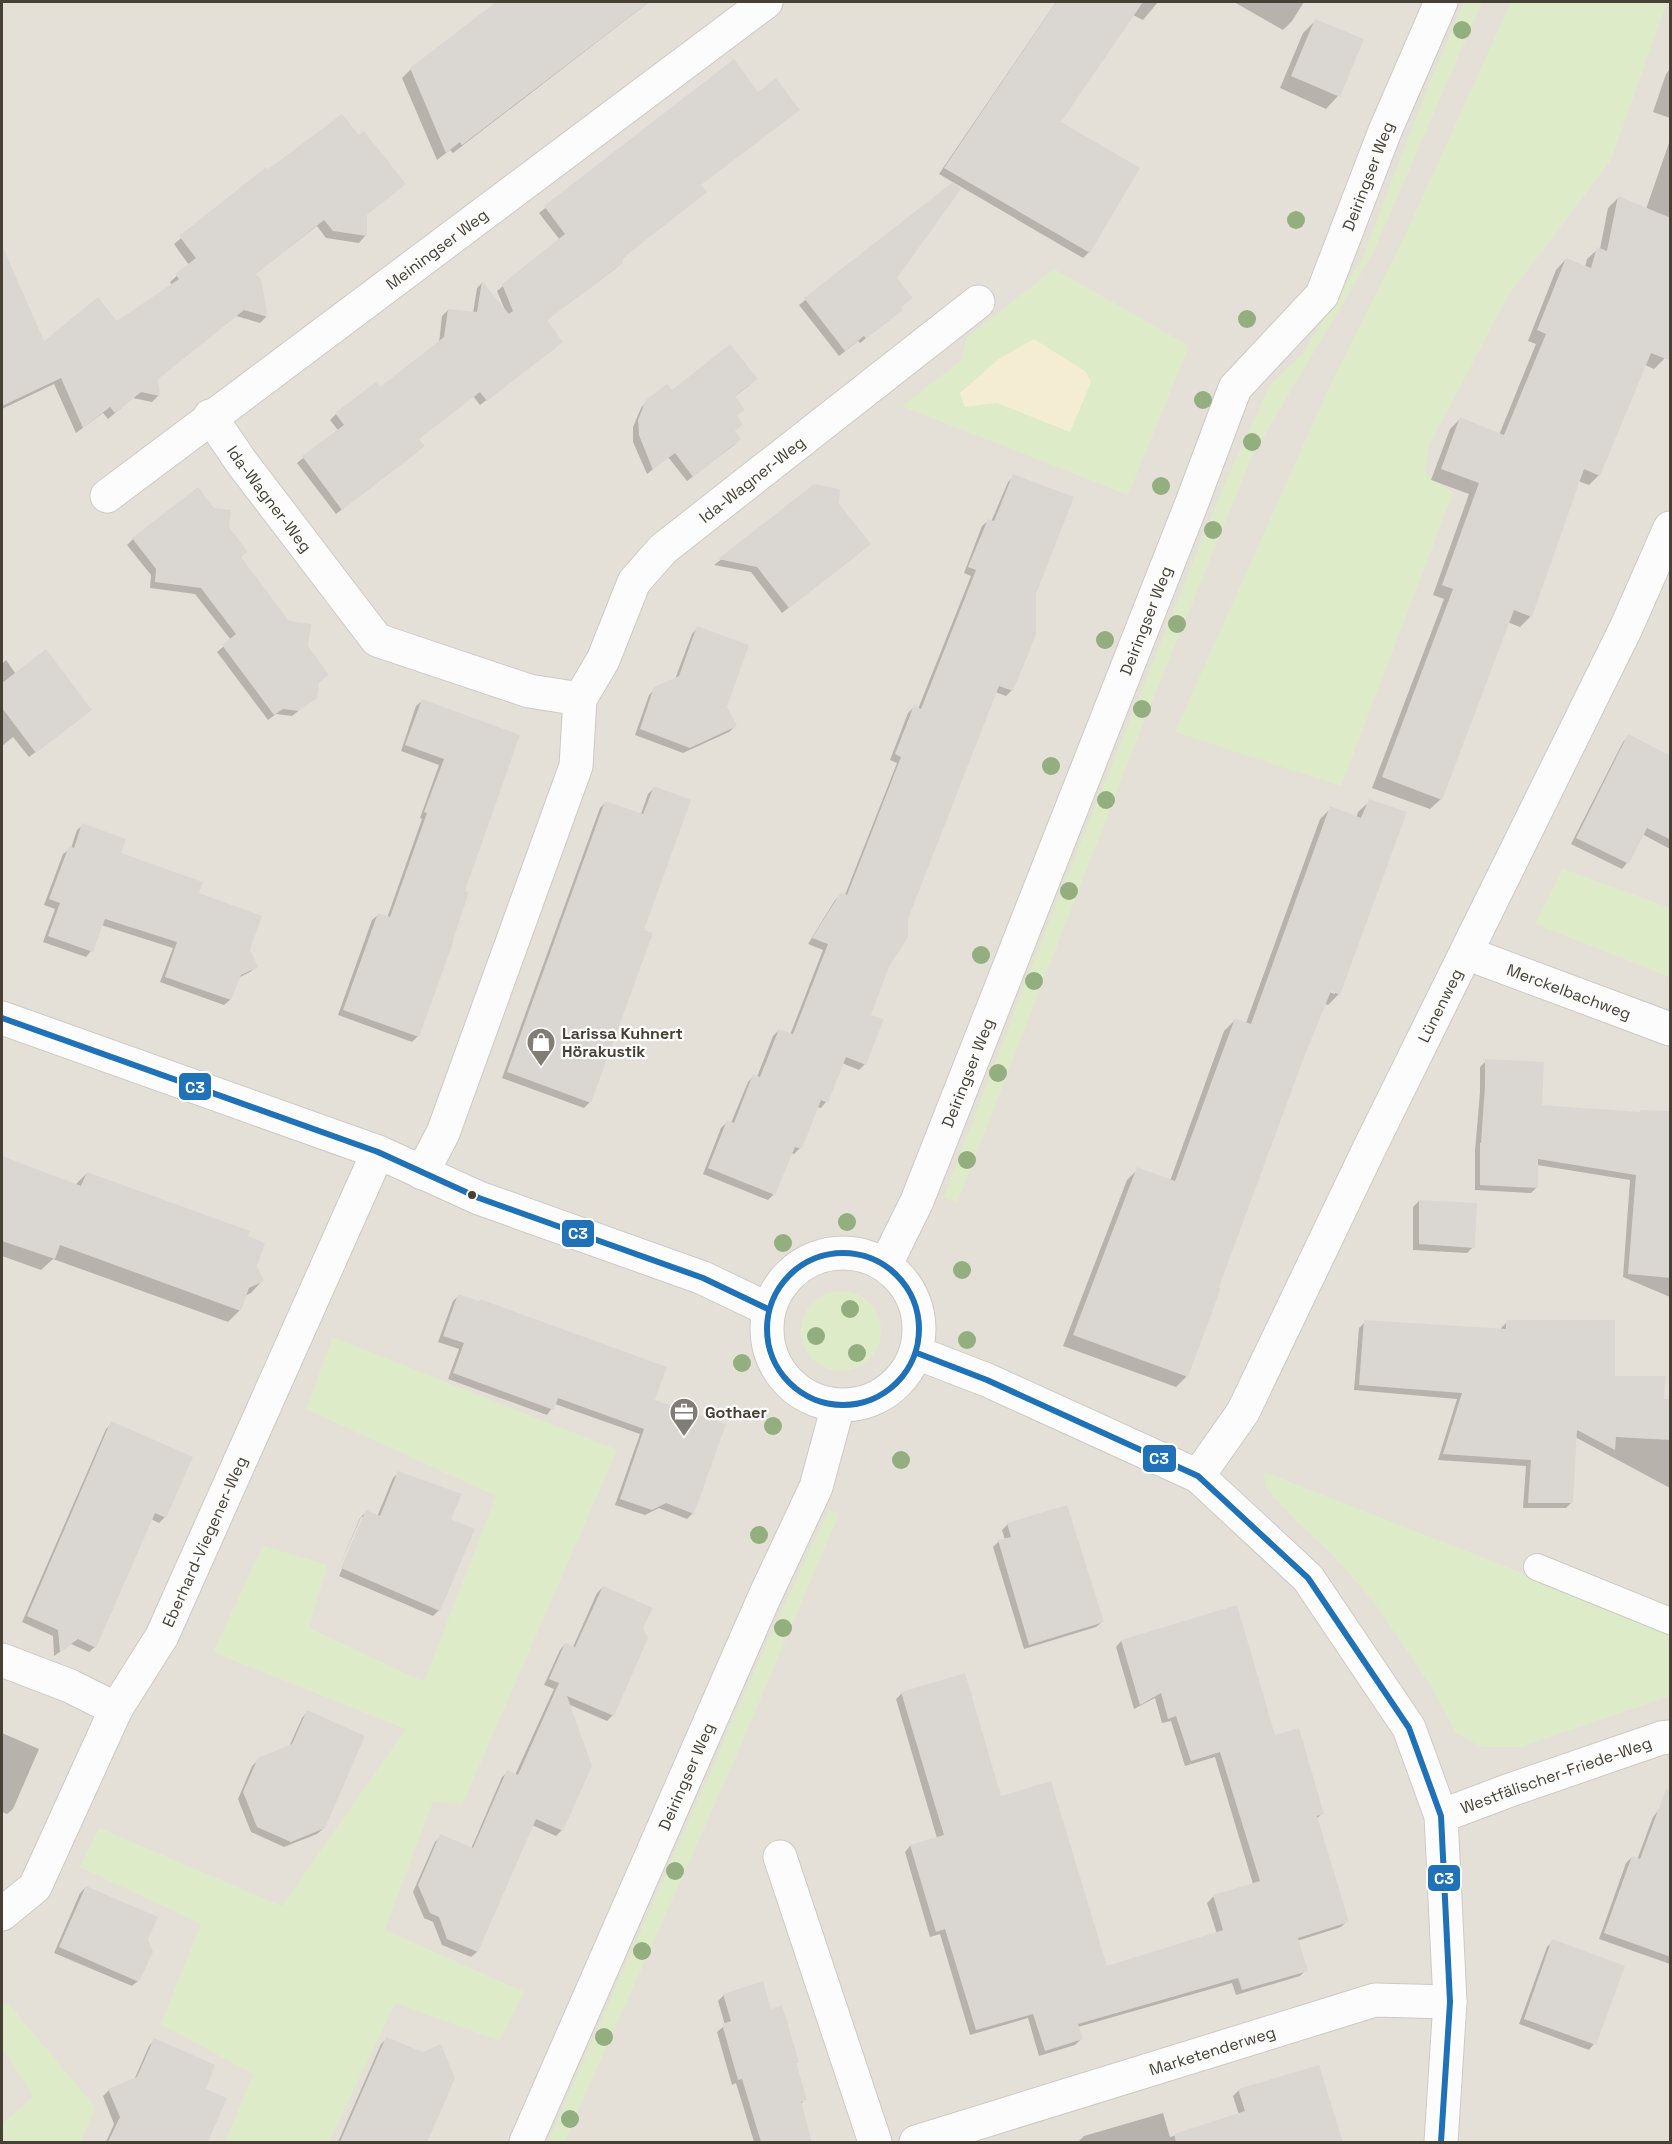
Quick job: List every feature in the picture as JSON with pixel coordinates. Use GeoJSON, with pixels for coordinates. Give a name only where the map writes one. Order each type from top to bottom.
{"type":"FeatureCollection","features":[{"type":"Feature","properties":{"kind":"street","name":"Meiningser Weg"},"geometry":{"type":"LineString","coordinates":[[107,496],[210,416],[766,2]]}},
{"type":"Feature","properties":{"kind":"street","name":"Deiringser Weg"},"geometry":{"type":"LineString","coordinates":[[886,1264],[917,1201],[1189,511],[1235,388],[1322,295],[1384,131],[1442,2]]}},
{"type":"Feature","properties":{"kind":"street","name":"Ida-Wagner-Weg"},"geometry":{"type":"LineString","coordinates":[[422,1173],[443,1133],[576,766],[579,699],[603,660],[634,582],[663,549],[978,302]]}},
{"type":"Feature","properties":{"kind":"street","name":"Ida-Wagner-Weg"},"geometry":{"type":"LineString","coordinates":[[210,416],[242,463],[377,640],[529,691],[579,699]]}},
{"type":"Feature","properties":{"kind":"street","name":"Lünenweg"},"geometry":{"type":"LineString","coordinates":[[1198,1476],[1243,1412],[1369,1149],[1626,628],[1671,528]]}},
{"type":"Feature","properties":{"kind":"street","name":"Merckelbachweg"},"geometry":{"type":"LineString","coordinates":[[1466,952],[1671,1029]]}},
{"type":"Feature","properties":{"kind":"street"},"geometry":{"type":"LineString","coordinates":[[2,1018],[378,1152],[478,1198],[703,1278],[768,1309]]}},
{"type":"Feature","properties":{"kind":"street","name":"Eberhard-Viegener-Weg"},"geometry":{"type":"LineString","coordinates":[[2,1914],[35,1887],[116,1710],[162,1636],[378,1152]]}},
{"type":"Feature","properties":{"kind":"street"},"geometry":{"type":"LineString","coordinates":[[852,1252],[886,1264],[910,1289],[921,1320],[917,1353],[899,1382],[872,1401],[838,1406],[805,1396],[780,1374],[766,1343],[768,1309],[786,1276],[816,1256],[852,1252]]}},
{"type":"Feature","properties":{"kind":"street"},"geometry":{"type":"LineString","coordinates":[[917,1353],[987,1380],[1198,1476],[1308,1578],[1409,1728],[1441,1816],[1450,2002],[1441,2142]]}},
{"type":"Feature","properties":{"kind":"street","name":"Deiringser Weg"},"geometry":{"type":"LineString","coordinates":[[526,2142],[759,1609],[816,1487],[838,1406]]}},
{"type":"Feature","properties":{"kind":"street"},"geometry":{"type":"LineString","coordinates":[[2,1660],[70,1686],[116,1710]]}},
{"type":"Feature","properties":{"kind":"street","name":"Westfälischer-Friede-Weg"},"geometry":{"type":"LineString","coordinates":[[1441,1816],[1661,1738],[1671,1737]]}},
{"type":"Feature","properties":{"kind":"street"},"geometry":{"type":"LineString","coordinates":[[780,1857],[875,2142]]}},
{"type":"Feature","properties":{"kind":"street","name":"Marketenderweg"},"geometry":{"type":"LineString","coordinates":[[916,2142],[982,2133],[1375,2000],[1450,2002]]}},
{"type":"Feature","properties":{"kind":"lane"},"geometry":{"type":"LineString","coordinates":[[1537,1567],[1671,1621]]}},
{"type":"Feature","properties":{"kind":"shaded area"},"geometry":{"type":"Polygon","coordinates":[[[2,2],[1670,2],[1670,2142],[2,2142],[2,2]]]}},
{"type":"Feature","properties":{"kind":"green space"},"geometry":{"type":"Polygon","coordinates":[[[1464,2],[1482,2],[1373,253],[1252,456],[1143,724],[957,1203],[944,1197],[1045,932],[1224,485],[1270,385],[1302,354],[1362,259],[1427,89],[1464,2]]]}},
{"type":"Feature","properties":{"kind":"green space"},"geometry":{"type":"Polygon","coordinates":[[[1511,2],[1667,2],[1611,160],[1507,297],[1428,448],[1426,474],[1453,493],[1341,786],[1175,732],[1328,390],[1403,240],[1511,2]]]}},
{"type":"Feature","properties":{"kind":"green space"},"geometry":{"type":"Polygon","coordinates":[[[1054,269],[1189,346],[1128,495],[902,406],[961,361],[967,337],[1054,269]]]}},
{"type":"Feature","properties":{"kind":"green space"},"geometry":{"type":"Polygon","coordinates":[[[1563,869],[1670,908],[1670,977],[1535,924],[1563,869]]]}},
{"type":"Feature","properties":{"kind":"green space"},"geometry":{"type":"Polygon","coordinates":[[[841,1291],[856,1294],[869,1303],[878,1316],[881,1331],[878,1346],[869,1359],[856,1368],[841,1371],[826,1368],[813,1359],[804,1346],[801,1331],[804,1316],[813,1303],[826,1294],[841,1291]]]}},
{"type":"Feature","properties":{"kind":"green space"},"geometry":{"type":"Polygon","coordinates":[[[333,1337],[617,1450],[462,1805],[433,1801],[385,1930],[524,1992],[500,2041],[395,2003],[329,2142],[225,2142],[253,2074],[161,2024],[201,1924],[80,1867],[99,1828],[282,1906],[406,1729],[213,1652],[263,1546],[327,1565],[309,1628],[424,1682],[496,1496],[306,1409],[333,1337]]]}},
{"type":"Feature","properties":{"kind":"green space"},"geometry":{"type":"Polygon","coordinates":[[[1264,1472],[1670,1631],[1670,1696],[1520,1747],[1482,1747],[1456,1733],[1433,1689],[1374,1602],[1330,1552],[1296,1521],[1266,1488],[1264,1472]]]}},
{"type":"Feature","properties":{"kind":"green space"},"geometry":{"type":"Polygon","coordinates":[[[829,1509],[839,1514],[734,1761],[564,2142],[548,2142],[770,1636],[829,1509]]]}},
{"type":"Feature","properties":{"kind":"green space"},"geometry":{"type":"Polygon","coordinates":[[[9,2004],[95,2107],[81,2142],[2,2142],[2,2124],[34,2096],[2,2048],[2,2005],[9,2004]]]}},
{"type":"Feature","properties":{"kind":"sand"},"geometry":{"type":"Polygon","coordinates":[[[1034,339],[1086,372],[1091,382],[1070,432],[997,403],[965,407],[960,393],[1000,358],[1034,339]]]}},
{"type":"Feature","properties":{"kind":"building"},"geometry":{"type":"Polygon","coordinates":[[[496,2],[649,2],[462,145],[460,142],[446,153],[410,68],[496,2]]]}},
{"type":"Feature","properties":{"kind":"building"},"geometry":{"type":"Polygon","coordinates":[[[1056,2],[1143,2],[1061,122],[1140,168],[1090,253],[944,168],[1056,2]]]}},
{"type":"Feature","properties":{"kind":"building"},"geometry":{"type":"Polygon","coordinates":[[[1315,19],[1364,39],[1340,97],[1291,76],[1315,19]]]}},
{"type":"Feature","properties":{"kind":"building"},"geometry":{"type":"Polygon","coordinates":[[[734,59],[758,92],[776,78],[800,110],[701,185],[707,192],[623,258],[623,263],[547,320],[563,342],[487,401],[480,392],[419,439],[425,446],[342,510],[302,456],[344,425],[335,413],[376,382],[380,387],[444,337],[448,309],[477,312],[482,281],[509,314],[513,311],[502,284],[565,234],[544,206],[734,59]]]}},
{"type":"Feature","properties":{"kind":"building"},"geometry":{"type":"Polygon","coordinates":[[[342,114],[359,135],[364,131],[406,184],[367,215],[367,236],[333,231],[324,220],[256,274],[261,279],[268,317],[244,310],[158,379],[160,396],[141,392],[115,413],[110,407],[83,428],[61,378],[2,406],[2,245],[44,341],[98,297],[117,321],[179,279],[175,274],[196,258],[179,236],[266,167],[267,170],[342,114]]]}},
{"type":"Feature","properties":{"kind":"building"},"geometry":{"type":"Polygon","coordinates":[[[953,182],[961,189],[897,278],[913,298],[901,307],[903,310],[866,339],[864,336],[845,351],[804,298],[953,182]]]}},
{"type":"Feature","properties":{"kind":"building"},"geometry":{"type":"Polygon","coordinates":[[[1618,196],[1671,218],[1671,361],[1651,353],[1600,476],[1584,469],[1532,617],[1514,610],[1442,800],[1382,777],[1453,589],[1442,585],[1479,483],[1441,469],[1460,417],[1504,435],[1546,334],[1537,330],[1566,258],[1591,268],[1597,247],[1607,251],[1618,196]]]}},
{"type":"Feature","properties":{"kind":"building"},"geometry":{"type":"Polygon","coordinates":[[[730,344],[758,379],[735,396],[745,410],[737,415],[743,425],[735,431],[741,439],[693,477],[675,453],[653,470],[639,435],[638,420],[646,400],[667,384],[672,390],[730,344]]]}},
{"type":"Feature","properties":{"kind":"building"},"geometry":{"type":"Polygon","coordinates":[[[1013,474],[1074,497],[1036,594],[1036,635],[1013,691],[999,686],[908,919],[908,937],[889,967],[871,1015],[884,1019],[866,1065],[846,1057],[828,1103],[821,1100],[802,1149],[795,1147],[775,1195],[708,1168],[727,1120],[734,1123],[753,1074],[760,1077],[779,1029],[793,1034],[828,944],[812,938],[841,892],[847,895],[901,757],[895,754],[914,705],[921,709],[976,570],[968,567],[988,519],[994,521],[1013,474]]]}},
{"type":"Feature","properties":{"kind":"building"},"geometry":{"type":"Polygon","coordinates":[[[814,484],[840,489],[839,504],[871,544],[789,608],[757,567],[718,559],[814,484]]]}},
{"type":"Feature","properties":{"kind":"building"},"geometry":{"type":"Polygon","coordinates":[[[198,487],[214,508],[231,510],[229,527],[248,552],[241,557],[289,621],[311,624],[308,646],[329,675],[319,682],[317,698],[299,711],[283,709],[274,715],[222,645],[236,634],[201,588],[155,582],[156,569],[132,538],[198,487]]]}},
{"type":"Feature","properties":{"kind":"building"},"geometry":{"type":"Polygon","coordinates":[[[697,626],[749,645],[727,707],[737,726],[690,748],[640,729],[654,687],[679,676],[697,626]]]}},
{"type":"Feature","properties":{"kind":"building"},"geometry":{"type":"Polygon","coordinates":[[[46,649],[92,710],[36,753],[2,708],[2,683],[46,649]]]}},
{"type":"Feature","properties":{"kind":"building"},"geometry":{"type":"Polygon","coordinates":[[[422,699],[520,735],[465,891],[469,892],[454,940],[419,1037],[343,1010],[378,913],[390,917],[444,759],[405,745],[422,699]]]}},
{"type":"Feature","properties":{"kind":"building"},"geometry":{"type":"Polygon","coordinates":[[[1628,734],[1671,756],[1671,840],[1647,828],[1629,864],[1576,838],[1628,734]]]}},
{"type":"Feature","properties":{"kind":"building"},"geometry":{"type":"Polygon","coordinates":[[[654,786],[691,800],[644,930],[653,933],[591,1103],[507,1072],[605,801],[643,814],[654,786]]]}},
{"type":"Feature","properties":{"kind":"building"},"geometry":{"type":"Polygon","coordinates":[[[1369,799],[1407,812],[1340,995],[1331,991],[1303,1060],[1188,1377],[1073,1335],[1137,1167],[1175,1181],[1235,1018],[1251,1024],[1330,806],[1361,818],[1369,799]]]}},
{"type":"Feature","properties":{"kind":"building"},"geometry":{"type":"Polygon","coordinates":[[[82,823],[126,839],[121,853],[203,882],[199,893],[262,916],[250,950],[258,967],[241,975],[231,1000],[165,977],[177,942],[105,919],[93,952],[48,936],[60,903],[49,899],[69,846],[74,848],[82,823]]]}},
{"type":"Feature","properties":{"kind":"building"},"geometry":{"type":"Polygon","coordinates":[[[1485,1059],[1544,1062],[1542,1105],[1640,1112],[1640,1110],[1671,1111],[1671,1278],[1628,1274],[1636,1175],[1538,1159],[1538,1188],[1480,1185],[1485,1059]]]}},
{"type":"Feature","properties":{"kind":"building"},"geometry":{"type":"Polygon","coordinates":[[[2,1156],[81,1186],[87,1172],[250,1231],[248,1236],[265,1243],[257,1266],[264,1281],[249,1288],[241,1311],[60,1245],[55,1259],[2,1241],[2,1156]]]}},
{"type":"Feature","properties":{"kind":"building"},"geometry":{"type":"Polygon","coordinates":[[[1419,1200],[1477,1203],[1475,1248],[1419,1244],[1419,1200]]]}},
{"type":"Feature","properties":{"kind":"building"},"geometry":{"type":"Polygon","coordinates":[[[458,1294],[479,1301],[480,1299],[667,1367],[655,1400],[726,1424],[694,1514],[666,1503],[652,1510],[620,1499],[644,1429],[558,1398],[554,1410],[453,1373],[464,1343],[443,1336],[458,1294]]]}},
{"type":"Feature","properties":{"kind":"building"},"geometry":{"type":"Polygon","coordinates":[[[1364,1320],[1506,1329],[1506,1320],[1615,1320],[1615,1376],[1666,1376],[1664,1399],[1671,1399],[1671,1440],[1616,1437],[1615,1450],[1577,1430],[1573,1503],[1528,1503],[1531,1460],[1443,1454],[1462,1393],[1359,1385],[1364,1320]]]}},
{"type":"Feature","properties":{"kind":"building"},"geometry":{"type":"Polygon","coordinates":[[[111,1421],[193,1457],[166,1518],[155,1513],[96,1648],[78,1639],[60,1652],[58,1630],[27,1616],[111,1421]]]}},
{"type":"Feature","properties":{"kind":"building"},"geometry":{"type":"Polygon","coordinates":[[[398,1471],[462,1494],[451,1519],[475,1529],[440,1611],[341,1568],[366,1510],[380,1516],[398,1471]]]}},
{"type":"Feature","properties":{"kind":"building"},"geometry":{"type":"Polygon","coordinates":[[[1067,1505],[1104,1622],[1029,1645],[998,1540],[1011,1537],[1007,1523],[1067,1505]]]}},
{"type":"Feature","properties":{"kind":"building"},"geometry":{"type":"Polygon","coordinates":[[[603,1586],[653,1608],[643,1628],[648,1638],[614,1716],[567,1696],[592,1766],[563,1831],[536,1819],[478,1952],[447,1939],[439,1917],[430,1913],[418,1885],[440,1834],[473,1848],[507,1770],[518,1775],[559,1683],[549,1679],[565,1643],[575,1647],[603,1586]]]}},
{"type":"Feature","properties":{"kind":"building"},"geometry":{"type":"Polygon","coordinates":[[[1237,1605],[1275,1735],[1299,1728],[1324,1814],[1317,1816],[1349,1922],[1298,1938],[1308,1971],[1242,1990],[1238,1978],[1078,2024],[1083,2039],[1045,2051],[1033,2014],[976,2030],[945,1929],[936,1932],[910,1845],[944,1835],[901,1692],[965,1673],[1001,1796],[1051,1781],[1107,1966],[1223,1930],[1213,1895],[1260,1881],[1220,1752],[1191,1761],[1176,1716],[1168,1719],[1161,1693],[1140,1705],[1121,1640],[1237,1605]]]}},
{"type":"Feature","properties":{"kind":"building"},"geometry":{"type":"Polygon","coordinates":[[[307,1710],[365,1736],[325,1828],[291,1842],[257,1827],[243,1792],[258,1758],[292,1744],[307,1710]]]}},
{"type":"Feature","properties":{"kind":"building"},"geometry":{"type":"Polygon","coordinates":[[[1666,1789],[1671,1790],[1671,1957],[1604,1933],[1632,1856],[1640,1859],[1666,1789]]]}},
{"type":"Feature","properties":{"kind":"building"},"geometry":{"type":"Polygon","coordinates":[[[86,1886],[158,1917],[148,1939],[153,1952],[139,1982],[59,1947],[86,1886]]]}},
{"type":"Feature","properties":{"kind":"building"},"geometry":{"type":"Polygon","coordinates":[[[1552,1939],[1625,1966],[1596,2045],[1524,2019],[1552,1939]]]}},
{"type":"Feature","properties":{"kind":"building"},"geometry":{"type":"Polygon","coordinates":[[[763,1981],[771,2009],[782,2005],[799,2062],[796,2062],[807,2100],[801,2102],[812,2142],[761,2142],[742,2079],[738,2080],[722,2024],[731,2021],[723,1994],[763,1981]]]}},
{"type":"Feature","properties":{"kind":"building"},"geometry":{"type":"Polygon","coordinates":[[[386,2037],[423,2052],[441,2044],[455,2078],[438,2118],[427,2142],[340,2142],[386,2037]]]}},
{"type":"Feature","properties":{"kind":"building"},"geometry":{"type":"Polygon","coordinates":[[[154,2038],[215,2065],[206,2089],[227,2098],[208,2142],[108,2142],[120,2117],[108,2089],[137,2077],[154,2038]]]}},
{"type":"Feature","properties":{"kind":"building"},"geometry":{"type":"Polygon","coordinates":[[[1319,2065],[1343,2142],[1176,2142],[1174,2134],[1245,2111],[1238,2089],[1319,2065]]]}},
{"type":"Feature","properties":{"kind":"transit line","name":"C3"},"geometry":{"type":"LineString","coordinates":[[2,1018],[378,1152],[479,1198],[703,1278],[768,1309]]}},
{"type":"Feature","properties":{"kind":"transit line","name":"C3"},"geometry":{"type":"LineString","coordinates":[[843,1253],[872,1258],[897,1275],[914,1300],[919,1329],[914,1358],[897,1383],[872,1400],[843,1405],[814,1400],[789,1383],[772,1358],[767,1329],[772,1300],[789,1275],[814,1258],[843,1253]]}},
{"type":"Feature","properties":{"kind":"transit line","name":"C3"},"geometry":{"type":"LineString","coordinates":[[917,1353],[987,1380],[1198,1476],[1308,1578],[1409,1728],[1441,1816],[1450,2002],[1441,2142]]}},
{"type":"Feature","properties":{"kind":"place","name":"Larissa Kuhnert Hörakustik"},"geometry":{"type":"Point","coordinates":[541,1068]}},
{"type":"Feature","properties":{"kind":"place","name":"Gothaer"},"geometry":{"type":"Point","coordinates":[684,1438]}}]}
